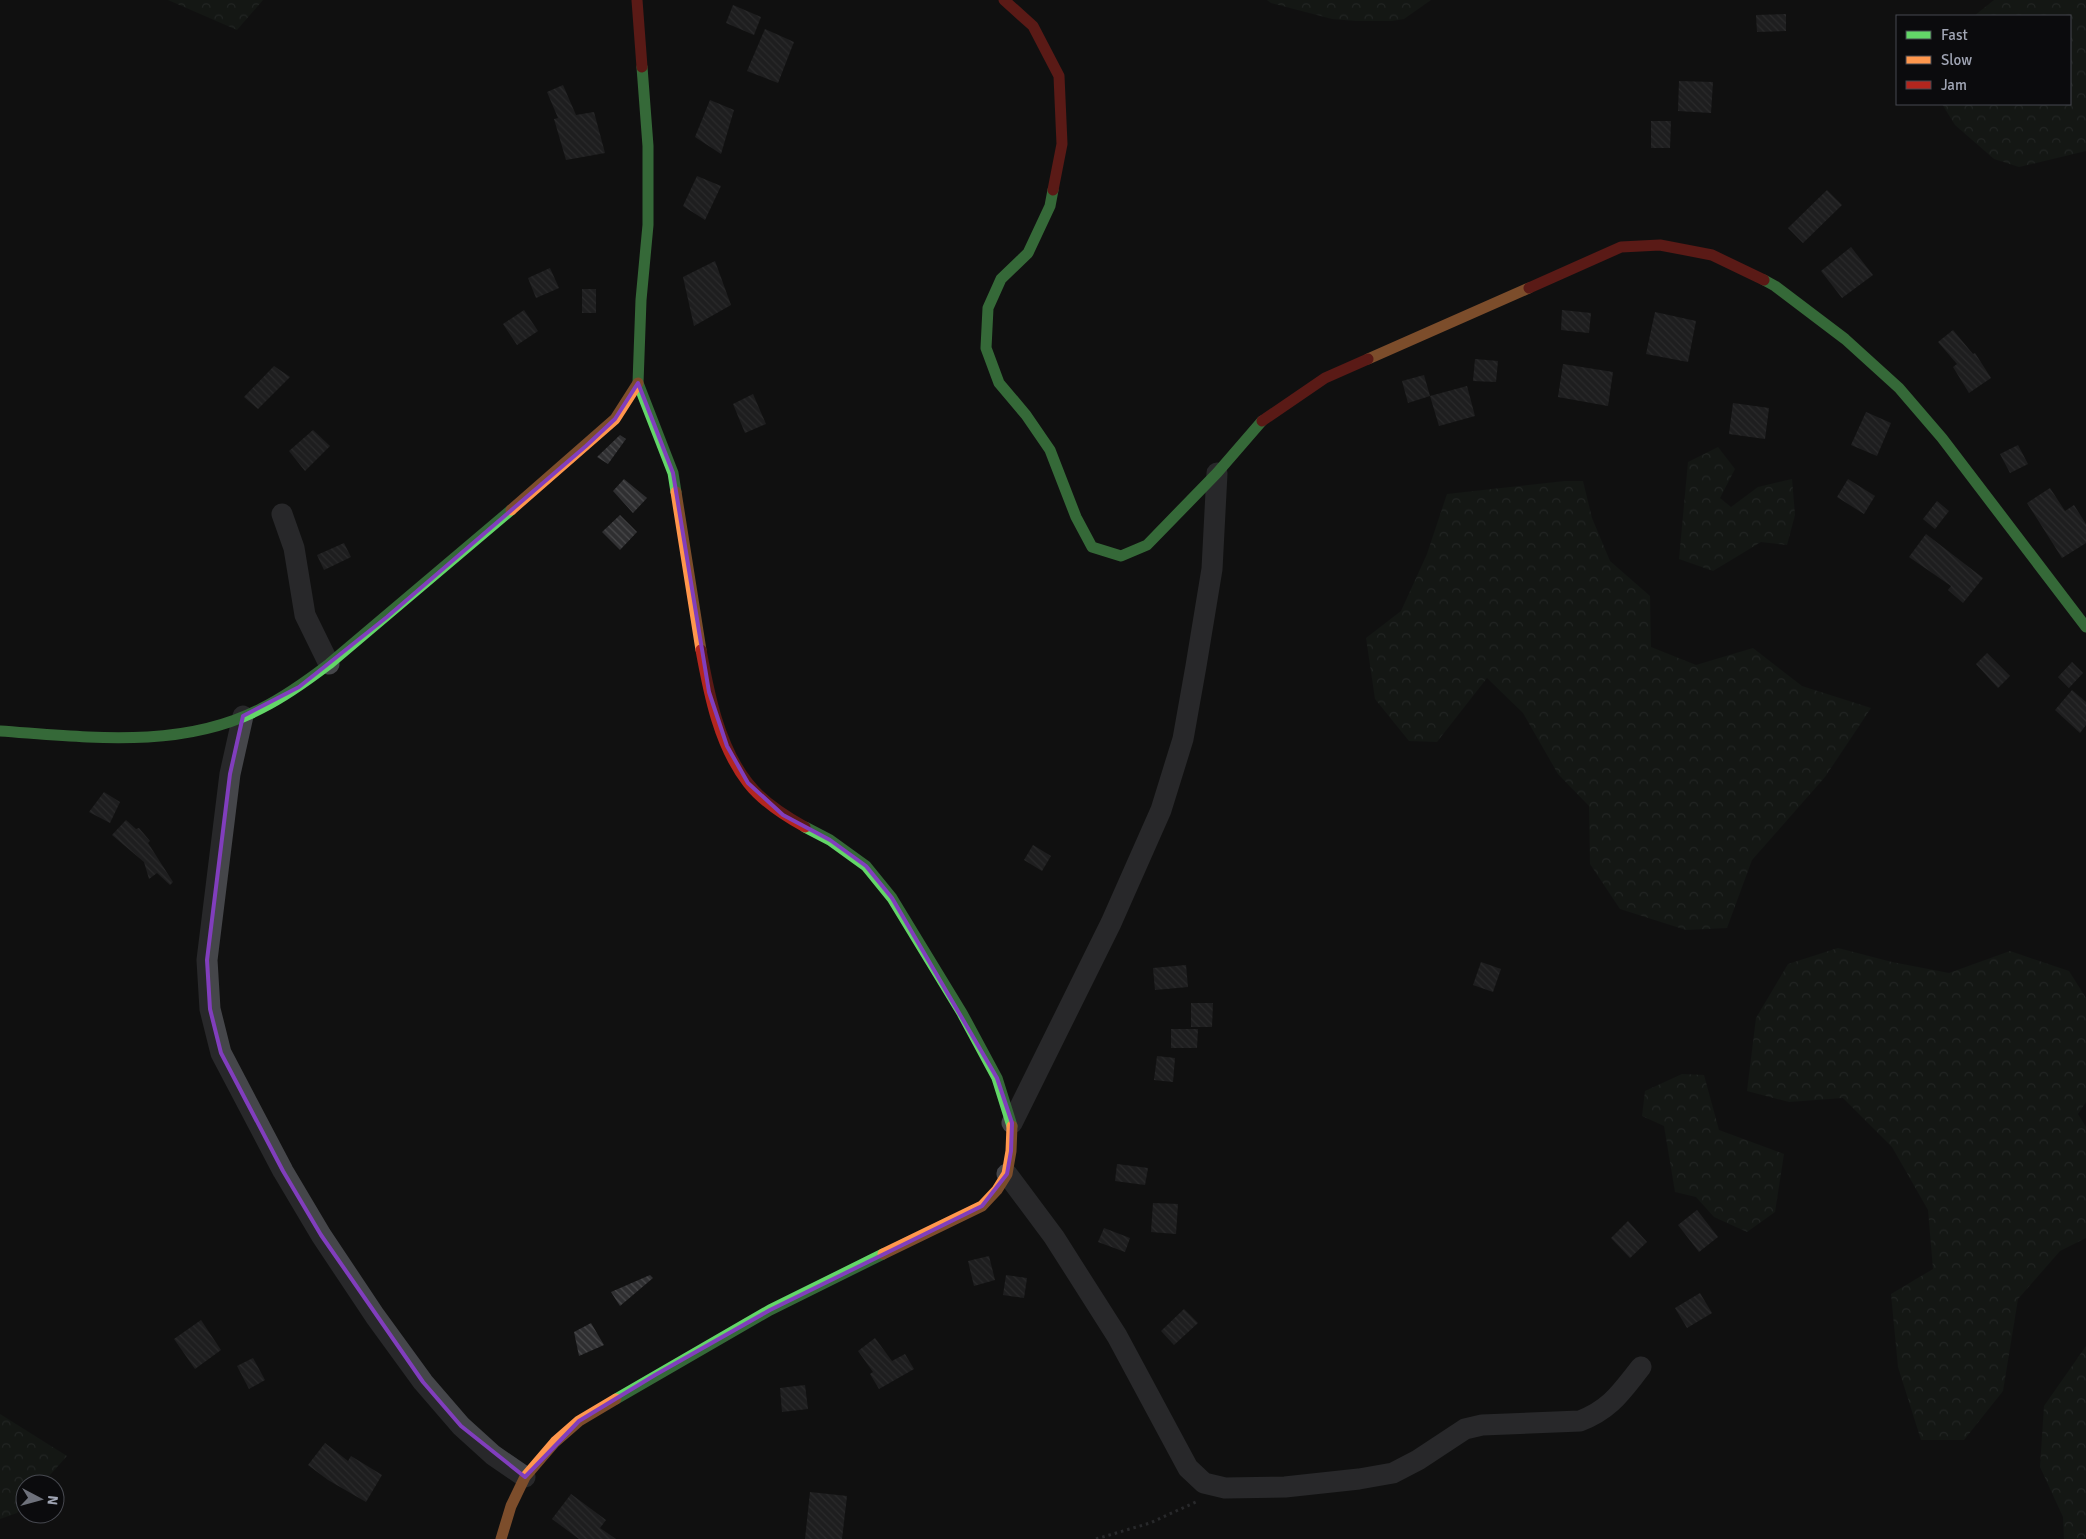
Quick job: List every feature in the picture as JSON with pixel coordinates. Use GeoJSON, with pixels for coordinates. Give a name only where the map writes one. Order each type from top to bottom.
{"type":"FeatureCollection","features":[{"type":"Feature","properties":{"kind":"street"},"geometry":{"type":"LineString","coordinates":[[502,1539],[511,1506],[525,1477],[554,1442],[579,1421],[655,1375],[770,1310],[982,1206],[997,1190],[1007,1174],[1012,1151],[1012,1123],[997,1078],[962,1013],[892,898],[866,866],[830,840],[783,815],[748,783],[727,746],[707,683],[693,609],[673,473],[638,383],[641,300],[648,225],[648,146],[637,0]]}},
{"type":"Feature","properties":{"kind":"street"},"geometry":{"type":"LineString","coordinates":[[1004,0],[1032,26],[1059,76],[1062,144],[1050,206],[1028,253],[1001,279],[988,308],[986,348],[999,383],[1026,415],[1050,450],[1076,517],[1092,547],[1121,556],[1147,545],[1218,472],[1266,417],[1325,378],[1622,247],[1660,245],[1712,255],[1775,286],[1845,339],[1899,388],[1942,438],[2086,627]]}},
{"type":"Feature","properties":{"kind":"street"},"geometry":{"type":"LineString","coordinates":[[0,731],[106,738],[175,735],[220,725],[261,709],[299,687],[328,664],[586,446],[615,419],[638,383]]}},
{"type":"Feature","properties":{"kind":"street"},"geometry":{"type":"LineString","coordinates":[[1012,1123],[1111,923],[1161,810],[1183,738],[1203,628],[1212,569],[1218,472]]}},
{"type":"Feature","properties":{"kind":"street"},"geometry":{"type":"LineString","coordinates":[[282,514],[294,548],[305,616],[328,664]]}},
{"type":"Feature","properties":{"kind":"street"},"geometry":{"type":"LineString","coordinates":[[243,716],[230,774],[207,960],[210,1009],[221,1053],[282,1171],[321,1235],[380,1324],[422,1382],[461,1426],[494,1455],[525,1477]]}},
{"type":"Feature","properties":{"kind":"street"},"geometry":{"type":"LineString","coordinates":[[1007,1174],[1054,1237],[1117,1336],[1188,1468],[1204,1483],[1225,1488],[1285,1487],[1393,1472],[1418,1460],[1465,1429],[1482,1425],[1580,1421],[1595,1415],[1610,1404],[1641,1367]]}},
{"type":"Feature","properties":{"kind":"path"},"geometry":{"type":"LineString","coordinates":[[1096,1539],[1150,1523],[1225,1488]]}},
{"type":"Feature","properties":{"kind":"highlighted area"},"geometry":{"type":"Polygon","coordinates":[[[638,383],[673,473],[709,692],[727,746],[748,783],[783,815],[830,840],[866,866],[892,898],[997,1078],[1012,1123],[1011,1151],[1007,1174],[982,1206],[770,1310],[655,1375],[579,1421],[525,1477],[461,1426],[423,1382],[321,1235],[283,1171],[221,1053],[210,1009],[207,960],[230,774],[243,716],[299,687],[387,617],[615,419],[638,383]]]}},
{"type":"Feature","properties":{"kind":"green space"},"geometry":{"type":"Polygon","coordinates":[[[168,0],[263,0],[237,30],[168,0]]]}},
{"type":"Feature","properties":{"kind":"green space"},"geometry":{"type":"Polygon","coordinates":[[[1267,0],[1431,0],[1404,19],[1356,21],[1332,19],[1271,3],[1267,0]]]}},
{"type":"Feature","properties":{"kind":"green space"},"geometry":{"type":"Polygon","coordinates":[[[1994,0],[2086,0],[2086,151],[2019,167],[1994,159],[1955,125],[1943,105],[2071,105],[2071,15],[1975,15],[1994,0]]]}},
{"type":"Feature","properties":{"kind":"green space"},"geometry":{"type":"Polygon","coordinates":[[[1718,447],[1735,469],[1720,498],[1731,507],[1758,487],[1792,479],[1795,515],[1787,545],[1761,542],[1713,571],[1679,559],[1688,462],[1718,447]]]}},
{"type":"Feature","properties":{"kind":"green space"},"geometry":{"type":"Polygon","coordinates":[[[1565,481],[1583,481],[1592,518],[1610,561],[1650,596],[1651,647],[1696,665],[1753,648],[1802,686],[1871,708],[1825,777],[1752,860],[1727,928],[1686,930],[1620,909],[1590,864],[1589,806],[1558,774],[1523,713],[1487,678],[1437,742],[1409,741],[1375,699],[1366,638],[1401,611],[1427,554],[1447,494],[1565,481]]]}},
{"type":"Feature","properties":{"kind":"green space"},"geometry":{"type":"Polygon","coordinates":[[[1838,948],[1892,962],[1949,973],[2010,951],[2069,971],[2086,998],[2086,1102],[2078,1114],[2086,1127],[2086,1238],[2060,1251],[2018,1299],[2003,1391],[1964,1440],[1921,1440],[1898,1367],[1891,1294],[1933,1269],[1928,1210],[1892,1147],[1843,1098],[1789,1102],[1747,1091],[1756,1018],[1788,964],[1838,948]]]}},
{"type":"Feature","properties":{"kind":"green space"},"geometry":{"type":"Polygon","coordinates":[[[1682,1074],[1704,1075],[1719,1130],[1784,1154],[1775,1212],[1747,1232],[1714,1217],[1696,1197],[1675,1192],[1664,1126],[1642,1116],[1645,1091],[1682,1074]]]}},
{"type":"Feature","properties":{"kind":"green space"},"geometry":{"type":"Polygon","coordinates":[[[2086,1346],[2086,1539],[2064,1539],[2063,1517],[2040,1467],[2044,1406],[2086,1346]]]}},
{"type":"Feature","properties":{"kind":"green space"},"geometry":{"type":"Polygon","coordinates":[[[0,1414],[67,1456],[51,1474],[15,1474],[15,1514],[0,1519],[0,1414]]]}},
{"type":"Feature","properties":{"kind":"building"},"geometry":{"type":"Polygon","coordinates":[[[733,5],[761,17],[754,35],[726,23],[733,5]]]}},
{"type":"Feature","properties":{"kind":"building"},"geometry":{"type":"Polygon","coordinates":[[[1786,14],[1786,31],[1757,32],[1756,15],[1786,14]]]}},
{"type":"Feature","properties":{"kind":"building"},"geometry":{"type":"Polygon","coordinates":[[[765,29],[794,42],[778,83],[747,71],[765,29]]]}},
{"type":"Feature","properties":{"kind":"building"},"geometry":{"type":"Polygon","coordinates":[[[1679,81],[1713,82],[1711,113],[1678,111],[1679,81]]]}},
{"type":"Feature","properties":{"kind":"building"},"geometry":{"type":"Polygon","coordinates":[[[563,85],[576,115],[594,112],[605,153],[566,160],[554,119],[558,118],[547,92],[563,85]]]}},
{"type":"Feature","properties":{"kind":"building"},"geometry":{"type":"Polygon","coordinates":[[[710,100],[734,110],[721,154],[695,137],[710,100]]]}},
{"type":"Feature","properties":{"kind":"building"},"geometry":{"type":"Polygon","coordinates":[[[1651,121],[1671,121],[1670,148],[1651,148],[1651,121]]]}},
{"type":"Feature","properties":{"kind":"building"},"geometry":{"type":"Polygon","coordinates":[[[697,176],[721,186],[705,220],[683,206],[697,176]]]}},
{"type":"Feature","properties":{"kind":"building"},"geometry":{"type":"Polygon","coordinates":[[[1827,190],[1842,205],[1803,243],[1788,228],[1827,190]]]}},
{"type":"Feature","properties":{"kind":"building"},"geometry":{"type":"Polygon","coordinates":[[[1851,247],[1873,275],[1842,298],[1821,271],[1851,247]]]}},
{"type":"Feature","properties":{"kind":"building"},"geometry":{"type":"Polygon","coordinates":[[[715,261],[731,305],[694,326],[683,277],[715,261]]]}},
{"type":"Feature","properties":{"kind":"building"},"geometry":{"type":"Polygon","coordinates":[[[550,268],[559,288],[536,298],[528,278],[550,268]]]}},
{"type":"Feature","properties":{"kind":"building"},"geometry":{"type":"Polygon","coordinates":[[[582,289],[596,289],[596,313],[582,313],[582,289]]]}},
{"type":"Feature","properties":{"kind":"building"},"geometry":{"type":"Polygon","coordinates":[[[524,310],[538,331],[517,345],[503,324],[524,310]]]}},
{"type":"Feature","properties":{"kind":"building"},"geometry":{"type":"Polygon","coordinates":[[[1562,310],[1591,313],[1589,333],[1561,330],[1562,310]]]}},
{"type":"Feature","properties":{"kind":"building"},"geometry":{"type":"Polygon","coordinates":[[[1655,312],[1696,321],[1688,362],[1646,354],[1655,312]]]}},
{"type":"Feature","properties":{"kind":"building"},"geometry":{"type":"Polygon","coordinates":[[[1953,330],[1973,354],[1975,353],[1991,378],[1969,393],[1953,367],[1957,364],[1938,342],[1953,330]]]}},
{"type":"Feature","properties":{"kind":"building"},"geometry":{"type":"Polygon","coordinates":[[[1475,359],[1498,361],[1496,382],[1473,381],[1475,359]]]}},
{"type":"Feature","properties":{"kind":"building"},"geometry":{"type":"Polygon","coordinates":[[[1563,364],[1613,372],[1608,406],[1558,397],[1563,364]]]}},
{"type":"Feature","properties":{"kind":"building"},"geometry":{"type":"Polygon","coordinates":[[[274,366],[290,377],[258,409],[244,397],[274,366]]]}},
{"type":"Feature","properties":{"kind":"building"},"geometry":{"type":"Polygon","coordinates":[[[1424,375],[1430,396],[1408,403],[1402,381],[1424,375]]]}},
{"type":"Feature","properties":{"kind":"building"},"geometry":{"type":"Polygon","coordinates":[[[1467,386],[1475,416],[1439,426],[1430,396],[1467,386]]]}},
{"type":"Feature","properties":{"kind":"building"},"geometry":{"type":"Polygon","coordinates":[[[753,394],[766,424],[745,433],[733,404],[753,394]]]}},
{"type":"Feature","properties":{"kind":"building"},"geometry":{"type":"Polygon","coordinates":[[[1733,403],[1769,408],[1765,439],[1729,434],[1733,403]]]}},
{"type":"Feature","properties":{"kind":"building"},"geometry":{"type":"Polygon","coordinates":[[[1866,412],[1891,423],[1877,456],[1851,445],[1866,412]]]}},
{"type":"Feature","properties":{"kind":"building"},"geometry":{"type":"Polygon","coordinates":[[[313,430],[330,446],[305,471],[289,451],[313,430]]]}},
{"type":"Feature","properties":{"kind":"building"},"geometry":{"type":"Polygon","coordinates":[[[620,435],[626,439],[608,464],[597,457],[620,435]]]}},
{"type":"Feature","properties":{"kind":"building"},"geometry":{"type":"Polygon","coordinates":[[[2018,445],[2028,464],[2010,473],[2000,454],[2018,445]]]}},
{"type":"Feature","properties":{"kind":"building"},"geometry":{"type":"Polygon","coordinates":[[[624,479],[647,498],[633,513],[613,491],[624,479]]]}},
{"type":"Feature","properties":{"kind":"building"},"geometry":{"type":"Polygon","coordinates":[[[1848,479],[1875,496],[1864,514],[1837,497],[1848,479]]]}},
{"type":"Feature","properties":{"kind":"building"},"geometry":{"type":"Polygon","coordinates":[[[2050,488],[2065,511],[2074,505],[2086,524],[2086,543],[2062,558],[2027,503],[2050,488]]]}},
{"type":"Feature","properties":{"kind":"building"},"geometry":{"type":"Polygon","coordinates":[[[1937,501],[1949,511],[1935,529],[1923,519],[1937,501]]]}},
{"type":"Feature","properties":{"kind":"building"},"geometry":{"type":"Polygon","coordinates":[[[620,515],[637,532],[620,550],[602,532],[620,515]]]}},
{"type":"Feature","properties":{"kind":"building"},"geometry":{"type":"Polygon","coordinates":[[[1926,534],[1983,578],[1963,603],[1948,590],[1951,586],[1909,557],[1926,534]]]}},
{"type":"Feature","properties":{"kind":"building"},"geometry":{"type":"Polygon","coordinates":[[[344,543],[351,557],[324,570],[317,555],[344,543]]]}},
{"type":"Feature","properties":{"kind":"building"},"geometry":{"type":"Polygon","coordinates":[[[1987,653],[2010,676],[1998,688],[1976,664],[1987,653]]]}},
{"type":"Feature","properties":{"kind":"building"},"geometry":{"type":"Polygon","coordinates":[[[2072,662],[2083,673],[2069,688],[2058,677],[2072,662]]]}},
{"type":"Feature","properties":{"kind":"building"},"geometry":{"type":"Polygon","coordinates":[[[2072,690],[2086,702],[2086,725],[2080,733],[2055,710],[2072,690]]]}},
{"type":"Feature","properties":{"kind":"building"},"geometry":{"type":"Polygon","coordinates":[[[104,792],[120,802],[110,823],[89,812],[104,792]]]}},
{"type":"Feature","properties":{"kind":"building"},"geometry":{"type":"Polygon","coordinates":[[[126,820],[136,829],[139,828],[150,841],[148,843],[173,882],[170,885],[157,873],[149,879],[144,862],[112,835],[126,820]]]}},
{"type":"Feature","properties":{"kind":"building"},"geometry":{"type":"Polygon","coordinates":[[[1033,845],[1051,856],[1042,871],[1024,860],[1033,845]]]}},
{"type":"Feature","properties":{"kind":"building"},"geometry":{"type":"Polygon","coordinates":[[[1481,962],[1501,969],[1493,992],[1473,985],[1481,962]]]}},
{"type":"Feature","properties":{"kind":"building"},"geometry":{"type":"Polygon","coordinates":[[[1186,965],[1188,987],[1155,990],[1153,968],[1186,965]]]}},
{"type":"Feature","properties":{"kind":"building"},"geometry":{"type":"Polygon","coordinates":[[[1191,1003],[1213,1003],[1212,1027],[1191,1027],[1191,1003]]]}},
{"type":"Feature","properties":{"kind":"building"},"geometry":{"type":"Polygon","coordinates":[[[1171,1029],[1198,1029],[1197,1048],[1171,1048],[1171,1029]]]}},
{"type":"Feature","properties":{"kind":"building"},"geometry":{"type":"Polygon","coordinates":[[[1157,1056],[1175,1058],[1173,1082],[1154,1080],[1157,1056]]]}},
{"type":"Feature","properties":{"kind":"building"},"geometry":{"type":"Polygon","coordinates":[[[1117,1164],[1148,1168],[1145,1185],[1115,1181],[1117,1164]]]}},
{"type":"Feature","properties":{"kind":"building"},"geometry":{"type":"Polygon","coordinates":[[[1153,1203],[1178,1204],[1176,1234],[1151,1232],[1153,1203]]]}},
{"type":"Feature","properties":{"kind":"building"},"geometry":{"type":"Polygon","coordinates":[[[1697,1210],[1718,1237],[1699,1252],[1678,1225],[1697,1210]]]}},
{"type":"Feature","properties":{"kind":"building"},"geometry":{"type":"Polygon","coordinates":[[[1628,1221],[1647,1242],[1630,1258],[1611,1238],[1628,1221]]]}},
{"type":"Feature","properties":{"kind":"building"},"geometry":{"type":"Polygon","coordinates":[[[1104,1228],[1130,1238],[1125,1252],[1098,1242],[1104,1228]]]}},
{"type":"Feature","properties":{"kind":"building"},"geometry":{"type":"Polygon","coordinates":[[[989,1256],[995,1280],[974,1286],[968,1261],[989,1256]]]}},
{"type":"Feature","properties":{"kind":"building"},"geometry":{"type":"Polygon","coordinates":[[[650,1275],[653,1278],[620,1306],[611,1292],[650,1275]]]}},
{"type":"Feature","properties":{"kind":"building"},"geometry":{"type":"Polygon","coordinates":[[[1006,1275],[1027,1278],[1024,1298],[1003,1295],[1006,1275]]]}},
{"type":"Feature","properties":{"kind":"building"},"geometry":{"type":"Polygon","coordinates":[[[1700,1293],[1712,1313],[1687,1328],[1675,1308],[1700,1293]]]}},
{"type":"Feature","properties":{"kind":"building"},"geometry":{"type":"Polygon","coordinates":[[[1184,1309],[1198,1323],[1174,1345],[1161,1331],[1184,1309]]]}},
{"type":"Feature","properties":{"kind":"building"},"geometry":{"type":"Polygon","coordinates":[[[201,1320],[221,1350],[195,1369],[174,1339],[201,1320]]]}},
{"type":"Feature","properties":{"kind":"building"},"geometry":{"type":"Polygon","coordinates":[[[591,1323],[604,1345],[579,1356],[574,1332],[591,1323]]]}},
{"type":"Feature","properties":{"kind":"building"},"geometry":{"type":"Polygon","coordinates":[[[875,1338],[892,1361],[905,1354],[914,1369],[879,1389],[870,1374],[873,1372],[858,1351],[875,1338]]]}},
{"type":"Feature","properties":{"kind":"building"},"geometry":{"type":"Polygon","coordinates":[[[253,1358],[265,1380],[249,1389],[237,1366],[253,1358]]]}},
{"type":"Feature","properties":{"kind":"building"},"geometry":{"type":"Polygon","coordinates":[[[805,1385],[808,1409],[782,1412],[780,1388],[805,1385]]]}},
{"type":"Feature","properties":{"kind":"building"},"geometry":{"type":"Polygon","coordinates":[[[325,1443],[348,1461],[351,1456],[382,1475],[366,1502],[328,1480],[308,1465],[325,1443]]]}},
{"type":"Feature","properties":{"kind":"building"},"geometry":{"type":"Polygon","coordinates":[[[810,1492],[847,1496],[842,1539],[805,1539],[810,1492]]]}},
{"type":"Feature","properties":{"kind":"building"},"geometry":{"type":"Polygon","coordinates":[[[571,1494],[606,1520],[600,1528],[616,1539],[579,1539],[552,1519],[571,1494]]]}},
{"type":"Feature","properties":{"kind":"traffic: fast"},"geometry":{"type":"LineString","coordinates":[[642,67],[648,146],[648,225],[641,300],[638,383],[673,473],[676,492]]}},
{"type":"Feature","properties":{"kind":"traffic: fast"},"geometry":{"type":"LineString","coordinates":[[1053,190],[1050,206],[1028,253],[1001,279],[988,308],[986,348],[999,383],[1026,415],[1050,450],[1076,517],[1092,547],[1121,556],[1147,545],[1217,473],[1262,421]]}},
{"type":"Feature","properties":{"kind":"traffic: fast"},"geometry":{"type":"LineString","coordinates":[[1764,280],[1775,286],[1845,339],[1899,388],[1942,438],[2086,627]]}},
{"type":"Feature","properties":{"kind":"traffic: fast"},"geometry":{"type":"LineString","coordinates":[[0,731],[66,736],[134,738],[200,730],[231,721],[262,708],[297,688],[329,664],[511,510]]}},
{"type":"Feature","properties":{"kind":"traffic: fast"},"geometry":{"type":"LineString","coordinates":[[805,827],[830,840],[866,866],[892,898],[962,1013],[997,1078],[1012,1126]]}},
{"type":"Feature","properties":{"kind":"traffic: fast"},"geometry":{"type":"LineString","coordinates":[[616,1399],[770,1310],[883,1254]]}},
{"type":"Feature","properties":{"kind":"traffic: slow"},"geometry":{"type":"LineString","coordinates":[[1368,359],[1529,288]]}},
{"type":"Feature","properties":{"kind":"traffic: slow"},"geometry":{"type":"LineString","coordinates":[[511,510],[615,419],[638,383]]}},
{"type":"Feature","properties":{"kind":"traffic: slow"},"geometry":{"type":"LineString","coordinates":[[676,492],[701,650]]}},
{"type":"Feature","properties":{"kind":"traffic: slow"},"geometry":{"type":"LineString","coordinates":[[883,1254],[982,1206],[997,1190],[1007,1174],[1011,1151],[1012,1126]]}},
{"type":"Feature","properties":{"kind":"traffic: slow"},"geometry":{"type":"LineString","coordinates":[[501,1539],[511,1506],[525,1477],[555,1442],[579,1421],[616,1399]]}},
{"type":"Feature","properties":{"kind":"traffic: jam"},"geometry":{"type":"LineString","coordinates":[[637,0],[642,67]]}},
{"type":"Feature","properties":{"kind":"traffic: jam"},"geometry":{"type":"LineString","coordinates":[[1004,0],[1033,26],[1059,76],[1062,144],[1053,190]]}},
{"type":"Feature","properties":{"kind":"traffic: jam"},"geometry":{"type":"LineString","coordinates":[[1529,288],[1621,247],[1660,245],[1712,255],[1764,280]]}},
{"type":"Feature","properties":{"kind":"traffic: jam"},"geometry":{"type":"LineString","coordinates":[[1262,421],[1325,378],[1368,359]]}},
{"type":"Feature","properties":{"kind":"traffic: jam"},"geometry":{"type":"LineString","coordinates":[[701,650],[712,702],[722,736],[738,768],[760,796],[782,813],[805,827]]}}]}
